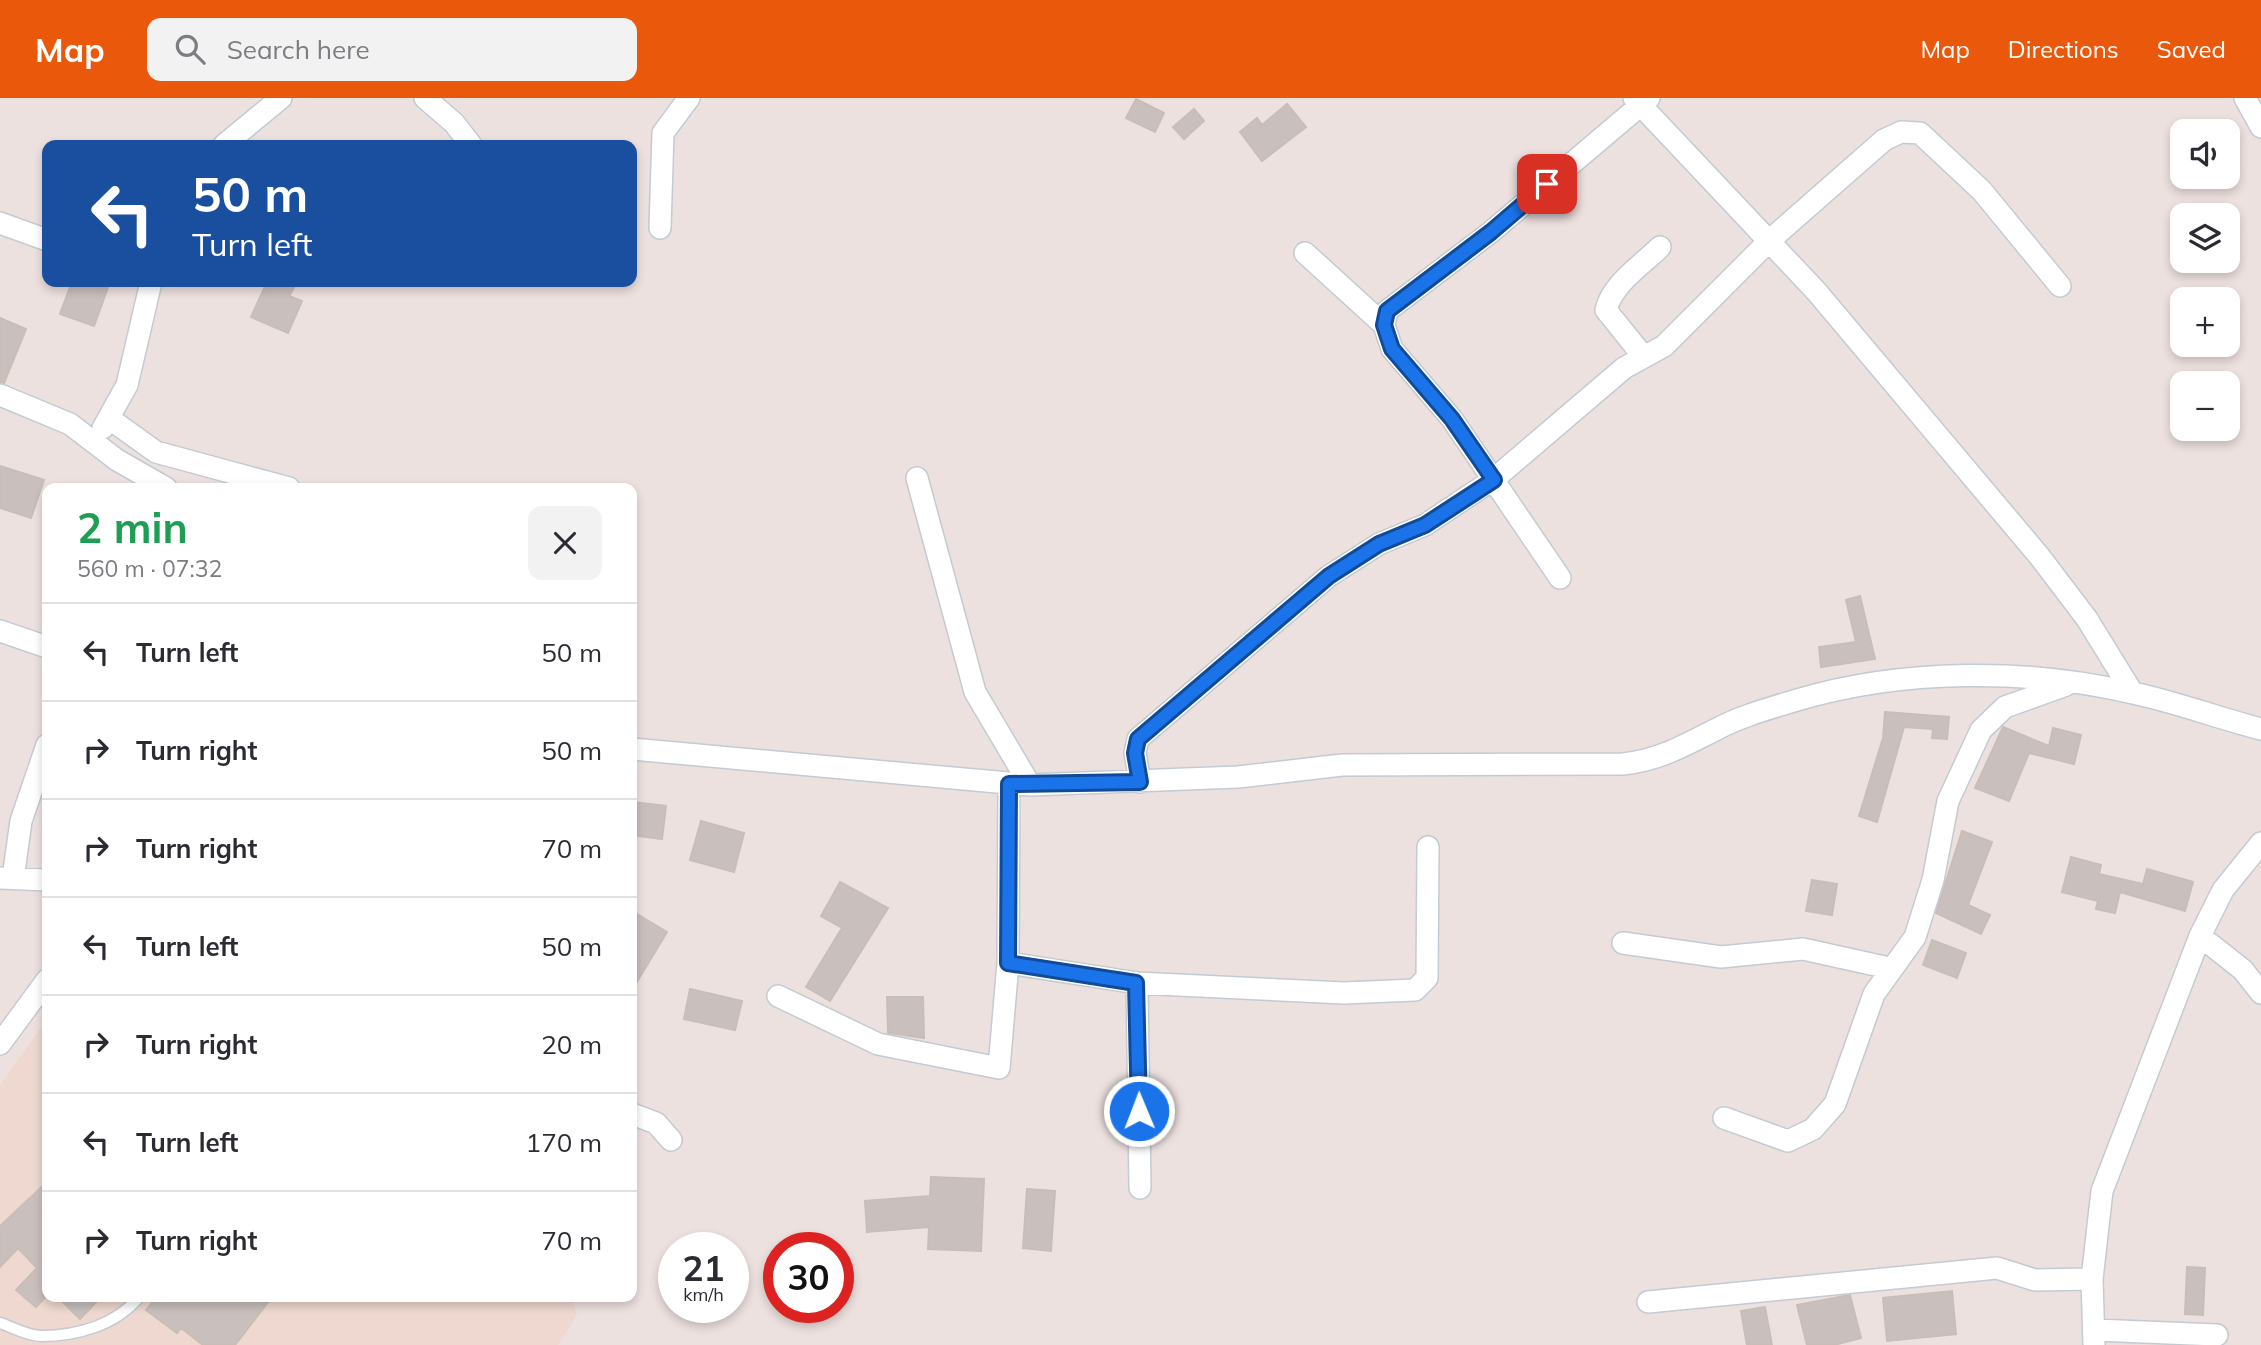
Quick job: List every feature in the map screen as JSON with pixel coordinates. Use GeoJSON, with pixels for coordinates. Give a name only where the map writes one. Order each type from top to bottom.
{"type":"FeatureCollection","features":[{"type":"Feature","properties":{"kind":"street"},"geometry":{"type":"LineString","coordinates":[[230,140],[281,98]]}},
{"type":"Feature","properties":{"kind":"street"},"geometry":{"type":"LineString","coordinates":[[425,98],[454,123],[467,140]]}},
{"type":"Feature","properties":{"kind":"street"},"geometry":{"type":"LineString","coordinates":[[660,228],[663,133],[689,98]]}},
{"type":"Feature","properties":{"kind":"street"},"geometry":{"type":"LineString","coordinates":[[2245,98],[2261,127]]}},
{"type":"Feature","properties":{"kind":"street"},"geometry":{"type":"LineString","coordinates":[[1384,325],[1387,311],[1491,232],[1641,100],[1816,290],[2040,557],[2087,619],[2132,692]]}},
{"type":"Feature","properties":{"kind":"street"},"geometry":{"type":"LineString","coordinates":[[1140,782],[1135,753],[1138,739],[1217,673],[1289,607],[1329,576],[1379,544],[1425,525],[1494,480],[1624,368],[1664,346],[1769,241],[1884,140],[1901,132],[1920,133],[1982,191],[2060,286]]}},
{"type":"Feature","properties":{"kind":"street"},"geometry":{"type":"LineString","coordinates":[[0,223],[42,238]]}},
{"type":"Feature","properties":{"kind":"street"},"geometry":{"type":"LineString","coordinates":[[1643,356],[1606,310],[1608,302],[1623,282],[1660,247]]}},
{"type":"Feature","properties":{"kind":"street"},"geometry":{"type":"LineString","coordinates":[[1305,253],[1384,325],[1392,349],[1452,419],[1560,578]]}},
{"type":"Feature","properties":{"kind":"street"},"geometry":{"type":"LineString","coordinates":[[93,441],[110,419],[127,385],[149,287]]}},
{"type":"Feature","properties":{"kind":"street"},"geometry":{"type":"LineString","coordinates":[[0,395],[70,424],[117,460],[157,483]]}},
{"type":"Feature","properties":{"kind":"street"},"geometry":{"type":"LineString","coordinates":[[110,419],[156,452],[271,483]]}},
{"type":"Feature","properties":{"kind":"street"},"geometry":{"type":"LineString","coordinates":[[918,478],[975,692],[1030,785]]}},
{"type":"Feature","properties":{"kind":"street"},"geometry":{"type":"LineString","coordinates":[[0,631],[42,644]]}},
{"type":"Feature","properties":{"kind":"street"},"geometry":{"type":"LineString","coordinates":[[637,748],[1030,785],[1238,776],[1342,765],[1623,764],[1649,761],[1678,751],[1719,727],[1845,687],[1957,675],[2014,676],[2132,692],[2261,729]]}},
{"type":"Feature","properties":{"kind":"street"},"geometry":{"type":"LineString","coordinates":[[1724,1118],[1788,1141],[1813,1129],[1835,1104],[1874,994],[1889,968],[1915,937],[1933,880],[1948,801],[1981,730],[2005,707],[2071,683]]}},
{"type":"Feature","properties":{"kind":"street"},"geometry":{"type":"LineString","coordinates":[[42,760],[21,821],[7,878],[42,880]]}},
{"type":"Feature","properties":{"kind":"street"},"geometry":{"type":"LineString","coordinates":[[778,996],[878,1044],[999,1068],[1008,963],[1009,784]]}},
{"type":"Feature","properties":{"kind":"street"},"geometry":{"type":"LineString","coordinates":[[2217,1335],[2095,1338],[2092,1279],[2102,1191],[2200,936],[2222,890],[2261,843]]}},
{"type":"Feature","properties":{"kind":"street"},"geometry":{"type":"LineString","coordinates":[[1008,963],[1136,983],[1344,993],[1415,990],[1427,978],[1428,847]]}},
{"type":"Feature","properties":{"kind":"street"},"geometry":{"type":"LineString","coordinates":[[2200,936],[2243,970],[2261,993]]}},
{"type":"Feature","properties":{"kind":"street"},"geometry":{"type":"LineString","coordinates":[[1623,943],[1721,957],[1803,949],[1889,968]]}},
{"type":"Feature","properties":{"kind":"street"},"geometry":{"type":"LineString","coordinates":[[1136,983],[1140,1188]]}},
{"type":"Feature","properties":{"kind":"street"},"geometry":{"type":"LineString","coordinates":[[0,1044],[42,987]]}},
{"type":"Feature","properties":{"kind":"street"},"geometry":{"type":"LineString","coordinates":[[637,1116],[656,1123],[671,1140]]}},
{"type":"Feature","properties":{"kind":"street"},"geometry":{"type":"LineString","coordinates":[[1647,1303],[1997,1268],[2035,1280],[2092,1279]]}},
{"type":"Feature","properties":{"kind":"lane"},"geometry":{"type":"LineString","coordinates":[[0,1323],[39,1336],[91,1330],[127,1311],[135,1302]]}},
{"type":"Feature","properties":{"kind":"shaded area"},"geometry":{"type":"Polygon","coordinates":[[[42,1026],[42,1302],[573,1302],[577,1315],[558,1345],[0,1345],[0,1085],[42,1026]]]}},
{"type":"Feature","properties":{"kind":"building"},"geometry":{"type":"Polygon","coordinates":[[[1136,99],[1164,113],[1155,132],[1126,118],[1136,99]]]}},
{"type":"Feature","properties":{"kind":"building"},"geometry":{"type":"Polygon","coordinates":[[[1287,104],[1306,127],[1262,161],[1240,132],[1257,118],[1262,125],[1287,104]]]}},
{"type":"Feature","properties":{"kind":"building"},"geometry":{"type":"Polygon","coordinates":[[[1194,109],[1204,121],[1184,139],[1173,127],[1194,109]]]}},
{"type":"Feature","properties":{"kind":"building"},"geometry":{"type":"Polygon","coordinates":[[[70,287],[108,287],[94,326],[60,314],[70,287]]]}},
{"type":"Feature","properties":{"kind":"building"},"geometry":{"type":"Polygon","coordinates":[[[265,287],[294,287],[289,296],[302,301],[288,333],[251,317],[265,287]]]}},
{"type":"Feature","properties":{"kind":"building"},"geometry":{"type":"Polygon","coordinates":[[[0,318],[26,329],[4,383],[0,382],[0,318]]]}},
{"type":"Feature","properties":{"kind":"building"},"geometry":{"type":"Polygon","coordinates":[[[0,466],[44,480],[31,518],[0,508],[0,466]]]}},
{"type":"Feature","properties":{"kind":"building"},"geometry":{"type":"Polygon","coordinates":[[[1860,596],[1875,659],[1821,667],[1819,647],[1856,642],[1846,600],[1860,596]]]}},
{"type":"Feature","properties":{"kind":"building"},"geometry":{"type":"Polygon","coordinates":[[[1885,712],[1949,717],[1947,739],[1932,738],[1933,729],[1904,727],[1877,822],[1859,816],[1883,738],[1885,712]]]}},
{"type":"Feature","properties":{"kind":"building"},"geometry":{"type":"Polygon","coordinates":[[[2003,727],[2049,746],[2053,728],[2081,735],[2074,764],[2029,753],[2009,801],[1975,788],[2003,727]]]}},
{"type":"Feature","properties":{"kind":"building"},"geometry":{"type":"Polygon","coordinates":[[[637,803],[666,806],[662,839],[637,836],[637,803]]]}},
{"type":"Feature","properties":{"kind":"building"},"geometry":{"type":"Polygon","coordinates":[[[701,821],[744,833],[734,872],[690,860],[701,821]]]}},
{"type":"Feature","properties":{"kind":"building"},"geometry":{"type":"Polygon","coordinates":[[[1962,831],[1992,842],[1968,905],[1990,915],[1981,934],[1936,913],[1962,831]]]}},
{"type":"Feature","properties":{"kind":"building"},"geometry":{"type":"Polygon","coordinates":[[[2071,857],[2101,865],[2099,874],[2143,884],[2147,869],[2193,882],[2185,911],[2120,892],[2115,913],[2096,909],[2098,901],[2062,892],[2071,857]]]}},
{"type":"Feature","properties":{"kind":"building"},"geometry":{"type":"Polygon","coordinates":[[[1812,880],[1837,884],[1832,915],[1806,911],[1812,880]]]}},
{"type":"Feature","properties":{"kind":"building"},"geometry":{"type":"Polygon","coordinates":[[[840,882],[888,908],[830,1001],[806,987],[842,928],[821,916],[840,882]]]}},
{"type":"Feature","properties":{"kind":"building"},"geometry":{"type":"Polygon","coordinates":[[[637,914],[667,932],[637,982],[637,914]]]}},
{"type":"Feature","properties":{"kind":"building"},"geometry":{"type":"Polygon","coordinates":[[[1932,940],[1966,953],[1957,978],[1923,965],[1932,940]]]}},
{"type":"Feature","properties":{"kind":"building"},"geometry":{"type":"Polygon","coordinates":[[[690,989],[742,1001],[735,1030],[684,1019],[690,989]]]}},
{"type":"Feature","properties":{"kind":"building"},"geometry":{"type":"Polygon","coordinates":[[[887,997],[923,997],[924,1038],[888,1033],[887,997]]]}},
{"type":"Feature","properties":{"kind":"building"},"geometry":{"type":"Polygon","coordinates":[[[931,1177],[984,1179],[981,1251],[928,1249],[929,1227],[867,1232],[865,1201],[930,1196],[931,1177]]]}},
{"type":"Feature","properties":{"kind":"building"},"geometry":{"type":"Polygon","coordinates":[[[42,1187],[42,1300],[36,1307],[16,1290],[37,1268],[18,1248],[0,1267],[0,1226],[42,1187]]]}},
{"type":"Feature","properties":{"kind":"building"},"geometry":{"type":"Polygon","coordinates":[[[1027,1189],[1055,1191],[1051,1251],[1023,1248],[1027,1189]]]}},
{"type":"Feature","properties":{"kind":"building"},"geometry":{"type":"Polygon","coordinates":[[[2187,1267],[2205,1268],[2203,1315],[2185,1314],[2187,1267]]]}},
{"type":"Feature","properties":{"kind":"building"},"geometry":{"type":"Polygon","coordinates":[[[1952,1291],[1956,1334],[1887,1341],[1883,1298],[1952,1291]]]}},
{"type":"Feature","properties":{"kind":"building"},"geometry":{"type":"Polygon","coordinates":[[[1850,1295],[1861,1338],[1834,1345],[1807,1345],[1797,1305],[1850,1295]]]}},
{"type":"Feature","properties":{"kind":"building"},"geometry":{"type":"Polygon","coordinates":[[[63,1302],[96,1302],[80,1319],[63,1302]]]}},
{"type":"Feature","properties":{"kind":"building"},"geometry":{"type":"Polygon","coordinates":[[[153,1302],[268,1302],[235,1345],[203,1345],[181,1328],[177,1333],[146,1310],[153,1302]]]}},
{"type":"Feature","properties":{"kind":"building"},"geometry":{"type":"Polygon","coordinates":[[[1765,1307],[1772,1345],[1747,1345],[1741,1311],[1765,1307]]]}},
{"type":"Feature","properties":{"kind":"route"},"geometry":{"type":"LineString","coordinates":[[1139,1111],[1136,983],[1008,963],[1009,784],[1140,782],[1135,753],[1138,739],[1217,673],[1289,607],[1329,576],[1379,544],[1425,525],[1494,480],[1452,419],[1392,349],[1384,325],[1387,311],[1491,232],[1547,184]]}}]}
